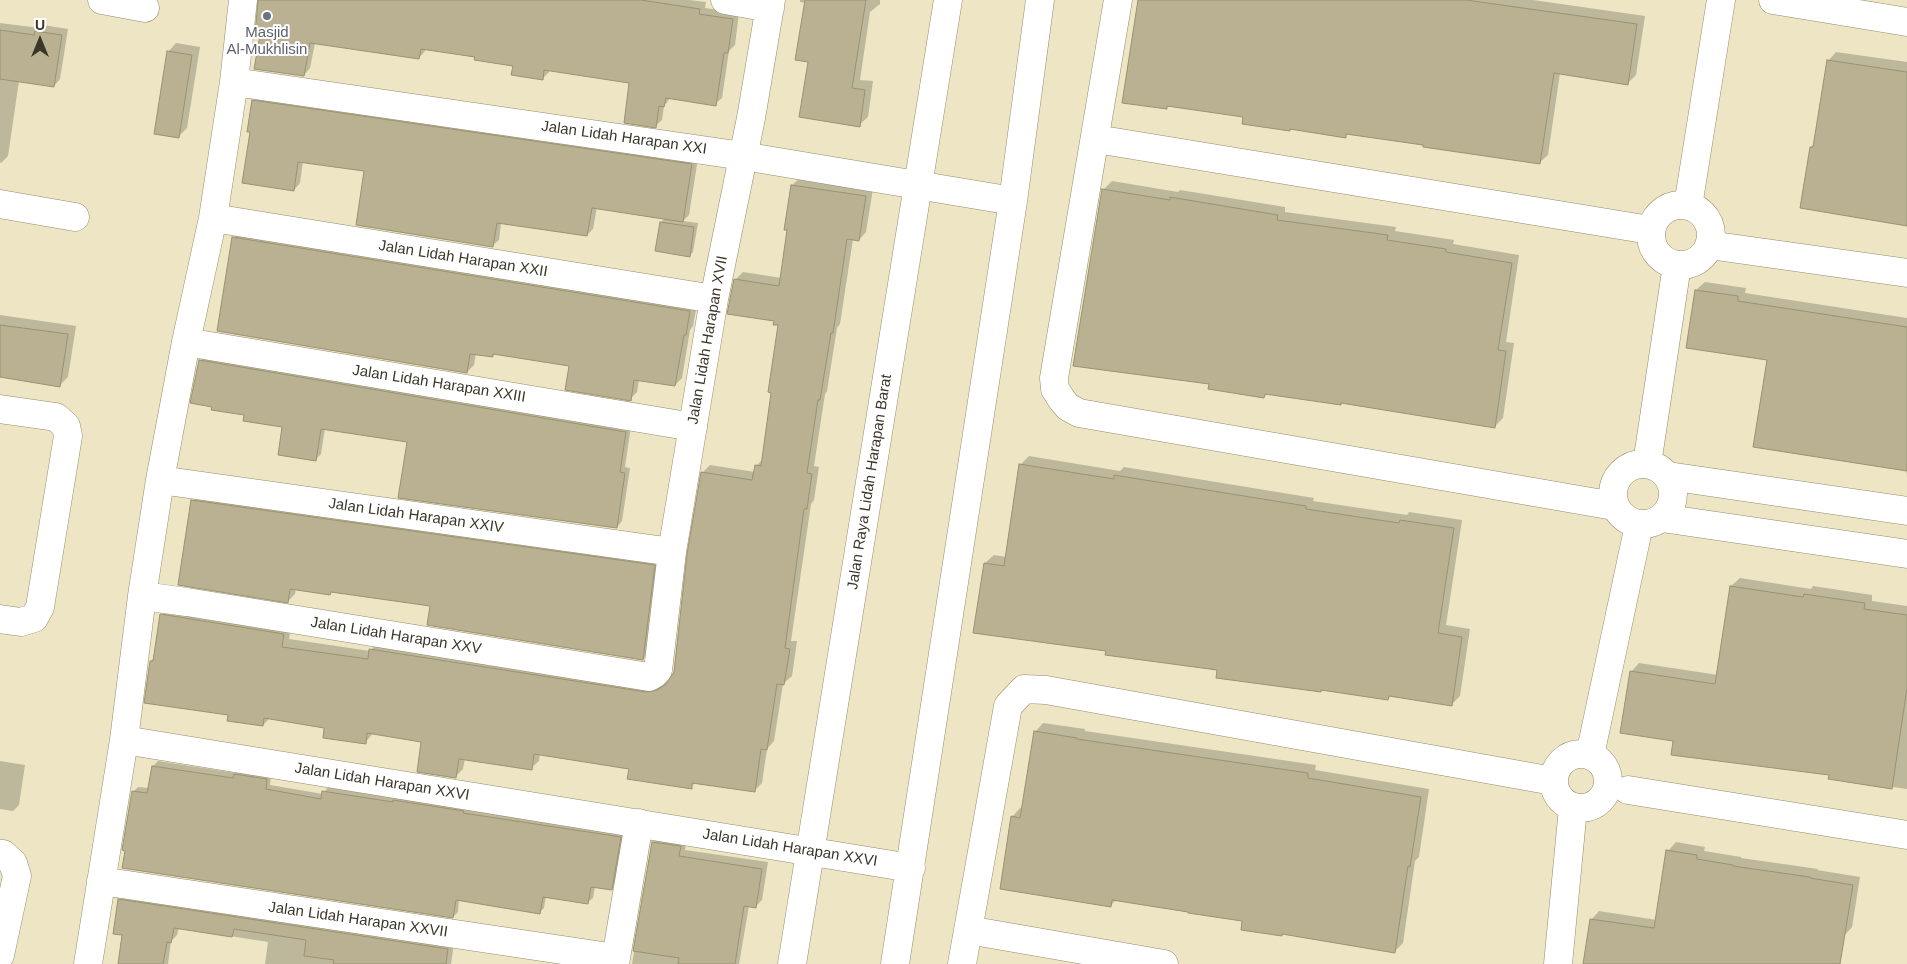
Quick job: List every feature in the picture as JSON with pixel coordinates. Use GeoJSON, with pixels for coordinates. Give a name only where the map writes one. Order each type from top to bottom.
{"type":"FeatureCollection","features":[{"type":"Feature","properties":{"kind":"street"},"geometry":{"type":"LineString","coordinates":[[102,0],[145,8]]}},
{"type":"Feature","properties":{"kind":"street"},"geometry":{"type":"LineString","coordinates":[[88,964],[124,740],[142,596],[160,480],[186,342],[213,218],[234,82],[243,0]]}},
{"type":"Feature","properties":{"kind":"street"},"geometry":{"type":"LineString","coordinates":[[725,0],[770,4]]}},
{"type":"Feature","properties":{"kind":"street","name":"Jalan Raya Lidah Harapan Barat"},"geometry":{"type":"LineString","coordinates":[[792,964],[948,0]]}},
{"type":"Feature","properties":{"kind":"street"},"geometry":{"type":"LineString","coordinates":[[895,964],[1013,201],[1040,0]]}},
{"type":"Feature","properties":{"kind":"street"},"geometry":{"type":"LineString","coordinates":[[1118,0],[1096,139],[1054,378],[1055,389],[1068,407],[1079,413],[1614,506]]}},
{"type":"Feature","properties":{"kind":"street"},"geometry":{"type":"LineString","coordinates":[[1688,206],[1721,0]]}},
{"type":"Feature","properties":{"kind":"street"},"geometry":{"type":"LineString","coordinates":[[1772,0],[1907,22]]}},
{"type":"Feature","properties":{"kind":"street","name":"Jalan Lidah Harapan XVII"},"geometry":{"type":"LineString","coordinates":[[649,677],[658,670],[672,552],[714,299],[751,118],[770,4]]}},
{"type":"Feature","properties":{"kind":"street","name":"Jalan Lidah Harapan XXI"},"geometry":{"type":"LineString","coordinates":[[234,82],[743,156],[1013,201]]}},
{"type":"Feature","properties":{"kind":"street"},"geometry":{"type":"LineString","coordinates":[[1096,139],[1650,230]]}},
{"type":"Feature","properties":{"kind":"street"},"geometry":{"type":"LineString","coordinates":[[0,204],[75,217]]}},
{"type":"Feature","properties":{"kind":"street"},"geometry":{"type":"LineString","coordinates":[[1671,206],[1688,206],[1699,211],[1707,221],[1711,232],[1705,254],[1697,261],[1687,265],[1677,265],[1662,259],[1652,246],[1650,230],[1658,216],[1671,206]]}},
{"type":"Feature","properties":{"kind":"street","name":"Jalan Lidah Harapan XXII"},"geometry":{"type":"LineString","coordinates":[[213,218],[714,299]]}},
{"type":"Feature","properties":{"kind":"street"},"geometry":{"type":"LineString","coordinates":[[1709,245],[1907,273]]}},
{"type":"Feature","properties":{"kind":"street"},"geometry":{"type":"LineString","coordinates":[[1590,755],[1650,521],[1671,506],[1673,491],[1657,470],[1677,265]]}},
{"type":"Feature","properties":{"kind":"street","name":"Jalan Lidah Harapan XXIII"},"geometry":{"type":"LineString","coordinates":[[186,342],[693,427]]}},
{"type":"Feature","properties":{"kind":"street"},"geometry":{"type":"LineString","coordinates":[[0,409],[56,417],[66,426],[68,436],[40,607],[34,618],[21,622],[0,619]]}},
{"type":"Feature","properties":{"kind":"street"},"geometry":{"type":"LineString","coordinates":[[1907,511],[1631,466],[1618,475],[1612,490],[1614,506],[1624,518],[1904,553],[1907,518]]}},
{"type":"Feature","properties":{"kind":"street","name":"Jalan Lidah Harapan XXIV"},"geometry":{"type":"LineString","coordinates":[[160,480],[672,552]]}},
{"type":"Feature","properties":{"kind":"street","name":"Jalan Lidah Harapan XXV"},"geometry":{"type":"LineString","coordinates":[[142,596],[649,677]]}},
{"type":"Feature","properties":{"kind":"street"},"geometry":{"type":"LineString","coordinates":[[962,964],[1008,706],[1024,689],[1046,690],[1553,780]]}},
{"type":"Feature","properties":{"kind":"street","name":"Jalan Lidah Harapan XXVI"},"geometry":{"type":"LineString","coordinates":[[124,740],[911,868]]}},
{"type":"Feature","properties":{"kind":"street"},"geometry":{"type":"LineString","coordinates":[[1578,754],[1590,755],[1602,763],[1608,776],[1608,789],[1600,802],[1587,808],[1573,808],[1562,802],[1555,792],[1553,780],[1556,768],[1565,758],[1578,754]]}},
{"type":"Feature","properties":{"kind":"street"},"geometry":{"type":"LineString","coordinates":[[1628,790],[1907,835]]}},
{"type":"Feature","properties":{"kind":"street"},"geometry":{"type":"LineString","coordinates":[[1558,964],[1573,808]]}},
{"type":"Feature","properties":{"kind":"street"},"geometry":{"type":"LineString","coordinates":[[615,961],[639,824]]}},
{"type":"Feature","properties":{"kind":"street"},"geometry":{"type":"LineString","coordinates":[[0,854],[3,854],[13,863],[17,876],[0,955]]}},
{"type":"Feature","properties":{"kind":"street","name":"Jalan Lidah Harapan XXVII"},"geometry":{"type":"LineString","coordinates":[[101,881],[615,961]]}},
{"type":"Feature","properties":{"kind":"street"},"geometry":{"type":"LineString","coordinates":[[968,930],[1164,964]]}},
{"type":"Feature","properties":{"kind":"building"},"geometry":{"type":"Polygon","coordinates":[[[258,0],[641,0],[700,9],[699,14],[733,19],[728,53],[724,53],[716,106],[666,98],[664,107],[659,106],[656,128],[624,123],[629,83],[544,70],[543,80],[511,75],[513,66],[474,60],[475,57],[421,49],[419,59],[310,43],[304,76],[254,69],[260,35],[255,34],[258,0]]]}},
{"type":"Feature","properties":{"kind":"building"},"geometry":{"type":"Polygon","coordinates":[[[805,0],[866,0],[852,88],[865,90],[860,127],[799,117],[808,62],[795,60],[805,0]]]}},
{"type":"Feature","properties":{"kind":"building"},"geometry":{"type":"Polygon","coordinates":[[[1138,0],[1466,0],[1637,24],[1628,85],[1554,73],[1540,164],[1346,134],[1346,138],[1242,124],[1243,117],[1167,106],[1167,109],[1122,103],[1138,0]]]}},
{"type":"Feature","properties":{"kind":"building"},"geometry":{"type":"Polygon","coordinates":[[[0,30],[34,35],[35,31],[62,35],[54,87],[0,79],[0,30]]]}},
{"type":"Feature","properties":{"kind":"building"},"geometry":{"type":"Polygon","coordinates":[[[167,51],[192,55],[179,138],[154,134],[167,51]]]}},
{"type":"Feature","properties":{"kind":"building"},"geometry":{"type":"Polygon","coordinates":[[[1827,60],[1907,72],[1907,226],[1800,208],[1810,147],[1813,147],[1827,60]]]}},
{"type":"Feature","properties":{"kind":"building"},"geometry":{"type":"Polygon","coordinates":[[[252,100],[692,164],[683,222],[592,208],[587,236],[497,223],[493,247],[356,225],[364,171],[298,162],[294,191],[242,183],[250,132],[247,132],[252,100]]]}},
{"type":"Feature","properties":{"kind":"building"},"geometry":{"type":"Polygon","coordinates":[[[791,185],[866,196],[859,241],[847,239],[833,333],[831,333],[820,400],[818,400],[807,473],[812,474],[807,509],[804,509],[785,648],[790,649],[784,685],[777,684],[767,750],[761,749],[755,792],[692,783],[692,789],[627,779],[629,769],[534,754],[532,770],[459,759],[456,778],[417,772],[421,742],[367,733],[366,744],[323,738],[324,728],[264,718],[263,726],[227,721],[228,715],[144,703],[150,661],[153,661],[160,614],[284,634],[282,647],[368,659],[369,649],[646,692],[657,690],[665,685],[674,672],[687,554],[701,472],[752,480],[755,465],[761,466],[771,393],[768,392],[778,325],[773,325],[774,321],[727,314],[734,279],[779,286],[787,230],[784,230],[791,185]]]}},
{"type":"Feature","properties":{"kind":"building"},"geometry":{"type":"Polygon","coordinates":[[[1102,189],[1170,200],[1170,197],[1278,215],[1277,220],[1388,235],[1387,240],[1446,249],[1446,252],[1512,263],[1498,350],[1506,351],[1495,428],[1341,403],[1341,405],[1265,394],[1264,398],[1208,389],[1209,384],[1073,366],[1102,189]]]}},
{"type":"Feature","properties":{"kind":"building"},"geometry":{"type":"Polygon","coordinates":[[[660,222],[694,227],[690,257],[655,251],[660,222]]]}},
{"type":"Feature","properties":{"kind":"building"},"geometry":{"type":"Polygon","coordinates":[[[232,237],[690,311],[675,386],[634,380],[631,401],[565,390],[569,366],[493,354],[493,357],[470,354],[467,373],[217,331],[232,237]]]}},
{"type":"Feature","properties":{"kind":"building"},"geometry":{"type":"Polygon","coordinates":[[[1695,290],[1738,296],[1738,301],[1907,327],[1907,471],[1753,447],[1767,360],[1686,348],[1695,290]]]}},
{"type":"Feature","properties":{"kind":"building"},"geometry":{"type":"Polygon","coordinates":[[[0,325],[68,334],[60,387],[0,377],[0,325]]]}},
{"type":"Feature","properties":{"kind":"building"},"geometry":{"type":"Polygon","coordinates":[[[199,360],[626,432],[620,472],[625,473],[617,528],[398,498],[407,442],[321,429],[316,461],[278,455],[282,427],[243,421],[244,415],[211,410],[212,407],[190,403],[199,360]]]}},
{"type":"Feature","properties":{"kind":"building"},"geometry":{"type":"Polygon","coordinates":[[[1019,464],[1114,479],[1114,475],[1306,506],[1306,509],[1399,523],[1400,520],[1454,528],[1438,633],[1462,637],[1452,706],[1389,696],[1388,700],[1216,678],[1217,670],[1105,655],[1106,651],[973,633],[984,563],[1004,566],[1019,464]]]}},
{"type":"Feature","properties":{"kind":"building"},"geometry":{"type":"Polygon","coordinates":[[[191,500],[655,565],[643,660],[427,625],[430,606],[331,592],[330,595],[290,589],[288,603],[178,585],[191,500]]]}},
{"type":"Feature","properties":{"kind":"building"},"geometry":{"type":"Polygon","coordinates":[[[1730,586],[1803,597],[1804,594],[1865,603],[1864,609],[1907,615],[1907,688],[1892,789],[1828,779],[1829,775],[1671,755],[1673,741],[1620,733],[1630,671],[1715,684],[1730,586]]]}},
{"type":"Feature","properties":{"kind":"building"},"geometry":{"type":"Polygon","coordinates":[[[1034,731],[1308,773],[1308,778],[1421,797],[1395,953],[1282,934],[1282,936],[1241,930],[1242,921],[1188,912],[1112,900],[1111,907],[1000,889],[1011,816],[1020,818],[1034,731]]]}},
{"type":"Feature","properties":{"kind":"building"},"geometry":{"type":"Polygon","coordinates":[[[152,766],[233,778],[234,774],[267,779],[266,789],[321,799],[322,791],[393,802],[393,800],[464,811],[463,813],[621,837],[612,890],[591,887],[588,904],[543,897],[540,914],[456,900],[453,918],[122,868],[125,851],[122,850],[132,791],[147,793],[152,766]]]}},
{"type":"Feature","properties":{"kind":"building"},"geometry":{"type":"Polygon","coordinates":[[[652,842],[681,846],[679,856],[762,869],[756,908],[744,906],[735,964],[678,964],[679,958],[633,951],[652,842]]]}},
{"type":"Feature","properties":{"kind":"building"},"geometry":{"type":"Polygon","coordinates":[[[1666,850],[1697,855],[1697,859],[1733,866],[1853,885],[1840,964],[1583,964],[1590,919],[1654,928],[1666,850]]]}},
{"type":"Feature","properties":{"kind":"building"},"geometry":{"type":"Polygon","coordinates":[[[118,899],[448,949],[446,964],[333,964],[334,960],[304,956],[306,940],[234,929],[232,937],[174,928],[171,943],[167,942],[163,964],[118,964],[122,935],[113,934],[118,899]]]}},
{"type":"Feature","properties":{"kind":"place","name":"Masjid Al-Mukhlisin"},"geometry":{"type":"Point","coordinates":[267,16]}}]}
